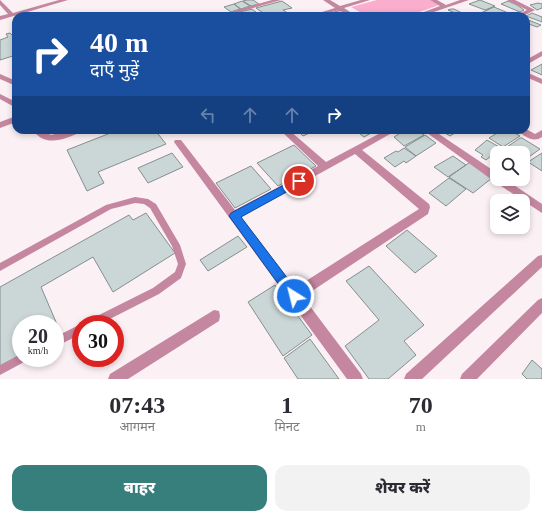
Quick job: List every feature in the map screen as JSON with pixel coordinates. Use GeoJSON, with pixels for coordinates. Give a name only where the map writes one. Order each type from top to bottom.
{"type":"FeatureCollection","features":[{"type":"Feature","properties":{"kind":"street"},"geometry":{"type":"LineString","coordinates":[[22,12],[61,0]]}},
{"type":"Feature","properties":{"kind":"street"},"geometry":{"type":"LineString","coordinates":[[233,12],[278,0]]}},
{"type":"Feature","properties":{"kind":"street"},"geometry":{"type":"LineString","coordinates":[[326,0],[346,12]]}},
{"type":"Feature","properties":{"kind":"street"},"geometry":{"type":"LineString","coordinates":[[326,12],[367,0]]}},
{"type":"Feature","properties":{"kind":"street"},"geometry":{"type":"LineString","coordinates":[[433,0],[444,6]]}},
{"type":"Feature","properties":{"kind":"street"},"geometry":{"type":"LineString","coordinates":[[427,12],[466,0]]}},
{"type":"Feature","properties":{"kind":"street"},"geometry":{"type":"LineString","coordinates":[[510,0],[532,10],[527,12]]}},
{"type":"Feature","properties":{"kind":"street"},"geometry":{"type":"LineString","coordinates":[[0,2],[12,15],[0,18]]}},
{"type":"Feature","properties":{"kind":"street"},"geometry":{"type":"LineString","coordinates":[[530,60],[542,53]]}},
{"type":"Feature","properties":{"kind":"street"},"geometry":{"type":"LineString","coordinates":[[0,76],[12,82]]}},
{"type":"Feature","properties":{"kind":"street"},"geometry":{"type":"LineString","coordinates":[[530,76],[542,82]]}},
{"type":"Feature","properties":{"kind":"street"},"geometry":{"type":"LineString","coordinates":[[0,96],[12,104]]}},
{"type":"Feature","properties":{"kind":"street"},"geometry":{"type":"LineString","coordinates":[[0,125],[12,120]]}},
{"type":"Feature","properties":{"kind":"street"},"geometry":{"type":"LineString","coordinates":[[528,134],[535,138],[542,133]]}},
{"type":"Feature","properties":{"kind":"street"},"geometry":{"type":"LineString","coordinates":[[39,134],[47,138],[56,138],[67,134]]}},
{"type":"Feature","properties":{"kind":"street"},"geometry":{"type":"LineString","coordinates":[[289,134],[326,167]]}},
{"type":"Feature","properties":{"kind":"street"},"geometry":{"type":"LineString","coordinates":[[234,216],[326,167],[382,134]]}},
{"type":"Feature","properties":{"kind":"street"},"geometry":{"type":"LineString","coordinates":[[433,134],[490,173]]}},
{"type":"Feature","properties":{"kind":"street"},"geometry":{"type":"LineString","coordinates":[[178,142],[356,379]]}},
{"type":"Feature","properties":{"kind":"street"},"geometry":{"type":"LineString","coordinates":[[294,296],[425,209],[424,205],[356,150]]}},
{"type":"Feature","properties":{"kind":"street"},"geometry":{"type":"LineString","coordinates":[[508,186],[542,209]]}},
{"type":"Feature","properties":{"kind":"street"},"geometry":{"type":"LineString","coordinates":[[411,379],[542,260]]}},
{"type":"Feature","properties":{"kind":"street"},"geometry":{"type":"LineString","coordinates":[[467,379],[542,304]]}},
{"type":"Feature","properties":{"kind":"street"},"geometry":{"type":"LineString","coordinates":[[115,379],[214,316]]}},
{"type":"Feature","properties":{"kind":"lane"},"geometry":{"type":"LineString","coordinates":[[0,267],[110,207],[135,200],[145,201],[153,206],[176,245],[182,264],[178,275],[156,291],[108,315]]}},
{"type":"Feature","properties":{"kind":"lane"},"geometry":{"type":"LineString","coordinates":[[0,370],[12,364]]}},
{"type":"Feature","properties":{"kind":"shaded area"},"geometry":{"type":"Polygon","coordinates":[[[377,0],[430,0],[439,5],[419,12],[360,12],[351,7],[377,0]]]}},
{"type":"Feature","properties":{"kind":"building"},"geometry":{"type":"Polygon","coordinates":[[[253,0],[259,4],[251,6],[243,1],[253,0]]]}},
{"type":"Feature","properties":{"kind":"building"},"geometry":{"type":"Polygon","coordinates":[[[480,0],[495,6],[485,10],[469,4],[480,0]]]}},
{"type":"Feature","properties":{"kind":"building"},"geometry":{"type":"Polygon","coordinates":[[[242,1],[250,6],[241,9],[234,4],[242,1]]]}},
{"type":"Feature","properties":{"kind":"building"},"geometry":{"type":"Polygon","coordinates":[[[282,1],[292,8],[283,10],[286,12],[262,12],[256,8],[282,1]]]}},
{"type":"Feature","properties":{"kind":"building"},"geometry":{"type":"Polygon","coordinates":[[[508,1],[524,10],[520,12],[501,4],[508,1]]]}},
{"type":"Feature","properties":{"kind":"building"},"geometry":{"type":"Polygon","coordinates":[[[538,3],[542,4],[542,8],[537,10],[530,5],[538,3]]]}},
{"type":"Feature","properties":{"kind":"building"},"geometry":{"type":"Polygon","coordinates":[[[234,4],[240,9],[231,12],[224,7],[234,4]]]}},
{"type":"Feature","properties":{"kind":"building"},"geometry":{"type":"Polygon","coordinates":[[[494,7],[506,12],[483,12],[494,7]]]}},
{"type":"Feature","properties":{"kind":"building"},"geometry":{"type":"Polygon","coordinates":[[[252,9],[256,12],[239,12],[252,9]]]}},
{"type":"Feature","properties":{"kind":"building"},"geometry":{"type":"Polygon","coordinates":[[[454,9],[460,12],[453,12],[448,10],[454,9]]]}},
{"type":"Feature","properties":{"kind":"building"},"geometry":{"type":"Polygon","coordinates":[[[532,13],[542,17],[542,22],[530,18],[530,14],[532,13]]]}},
{"type":"Feature","properties":{"kind":"building"},"geometry":{"type":"Polygon","coordinates":[[[530,21],[541,25],[537,27],[530,24],[530,21]]]}},
{"type":"Feature","properties":{"kind":"building"},"geometry":{"type":"Polygon","coordinates":[[[10,33],[12,35],[12,56],[0,60],[0,40],[8,37],[6,34],[10,33]]]}},
{"type":"Feature","properties":{"kind":"building"},"geometry":{"type":"Polygon","coordinates":[[[542,64],[542,75],[531,70],[542,64]]]}},
{"type":"Feature","properties":{"kind":"building"},"geometry":{"type":"Polygon","coordinates":[[[108,134],[158,134],[166,144],[98,172],[104,183],[87,191],[67,150],[108,134]]]}},
{"type":"Feature","properties":{"kind":"building"},"geometry":{"type":"Polygon","coordinates":[[[360,134],[370,134],[364,137],[360,134]]]}},
{"type":"Feature","properties":{"kind":"building"},"geometry":{"type":"Polygon","coordinates":[[[399,134],[424,135],[404,146],[394,137],[399,134]]]}},
{"type":"Feature","properties":{"kind":"building"},"geometry":{"type":"Polygon","coordinates":[[[496,134],[516,134],[520,136],[505,146],[501,146],[489,138],[496,134]]]}},
{"type":"Feature","properties":{"kind":"building"},"geometry":{"type":"Polygon","coordinates":[[[425,135],[436,143],[416,156],[405,147],[425,135]]]}},
{"type":"Feature","properties":{"kind":"building"},"geometry":{"type":"Polygon","coordinates":[[[522,138],[540,149],[530,156],[530,146],[508,146],[522,138]]]}},
{"type":"Feature","properties":{"kind":"building"},"geometry":{"type":"Polygon","coordinates":[[[487,140],[498,146],[490,146],[490,157],[486,160],[481,157],[483,155],[475,150],[487,140]]]}},
{"type":"Feature","properties":{"kind":"building"},"geometry":{"type":"Polygon","coordinates":[[[294,145],[316,166],[278,186],[257,163],[294,145]]]}},
{"type":"Feature","properties":{"kind":"building"},"geometry":{"type":"Polygon","coordinates":[[[404,148],[416,156],[406,163],[404,161],[395,167],[384,158],[396,151],[398,152],[404,148]]]}},
{"type":"Feature","properties":{"kind":"building"},"geometry":{"type":"Polygon","coordinates":[[[172,153],[183,167],[148,183],[138,168],[172,153]]]}},
{"type":"Feature","properties":{"kind":"building"},"geometry":{"type":"Polygon","coordinates":[[[542,153],[542,171],[530,163],[530,161],[542,153]]]}},
{"type":"Feature","properties":{"kind":"building"},"geometry":{"type":"Polygon","coordinates":[[[453,156],[466,165],[448,177],[434,167],[453,156]]]}},
{"type":"Feature","properties":{"kind":"building"},"geometry":{"type":"Polygon","coordinates":[[[470,162],[490,177],[490,180],[473,193],[449,177],[470,162]]]}},
{"type":"Feature","properties":{"kind":"building"},"geometry":{"type":"Polygon","coordinates":[[[251,166],[271,189],[235,208],[216,183],[251,166]]]}},
{"type":"Feature","properties":{"kind":"building"},"geometry":{"type":"Polygon","coordinates":[[[449,178],[466,189],[446,206],[429,193],[449,178]]]}},
{"type":"Feature","properties":{"kind":"building"},"geometry":{"type":"Polygon","coordinates":[[[146,213],[175,253],[113,292],[93,257],[41,287],[53,315],[12,315],[12,360],[0,367],[0,287],[129,215],[133,220],[146,213]]]}},
{"type":"Feature","properties":{"kind":"building"},"geometry":{"type":"Polygon","coordinates":[[[407,230],[437,256],[415,273],[386,246],[407,230]]]}},
{"type":"Feature","properties":{"kind":"building"},"geometry":{"type":"Polygon","coordinates":[[[238,236],[247,247],[208,271],[200,260],[238,236]]]}},
{"type":"Feature","properties":{"kind":"building"},"geometry":{"type":"Polygon","coordinates":[[[369,266],[424,325],[404,341],[416,355],[388,379],[369,379],[345,346],[379,320],[346,281],[369,266]]]}},
{"type":"Feature","properties":{"kind":"building"},"geometry":{"type":"Polygon","coordinates":[[[275,285],[312,335],[283,356],[248,302],[275,285]]]}},
{"type":"Feature","properties":{"kind":"building"},"geometry":{"type":"Polygon","coordinates":[[[310,339],[339,379],[298,379],[284,358],[310,339]]]}},
{"type":"Feature","properties":{"kind":"building"},"geometry":{"type":"Polygon","coordinates":[[[532,360],[542,369],[542,379],[527,379],[522,374],[532,360]]]}},
{"type":"Feature","properties":{"kind":"route"},"geometry":{"type":"LineString","coordinates":[[294,296],[234,216],[299,181]]}}]}
